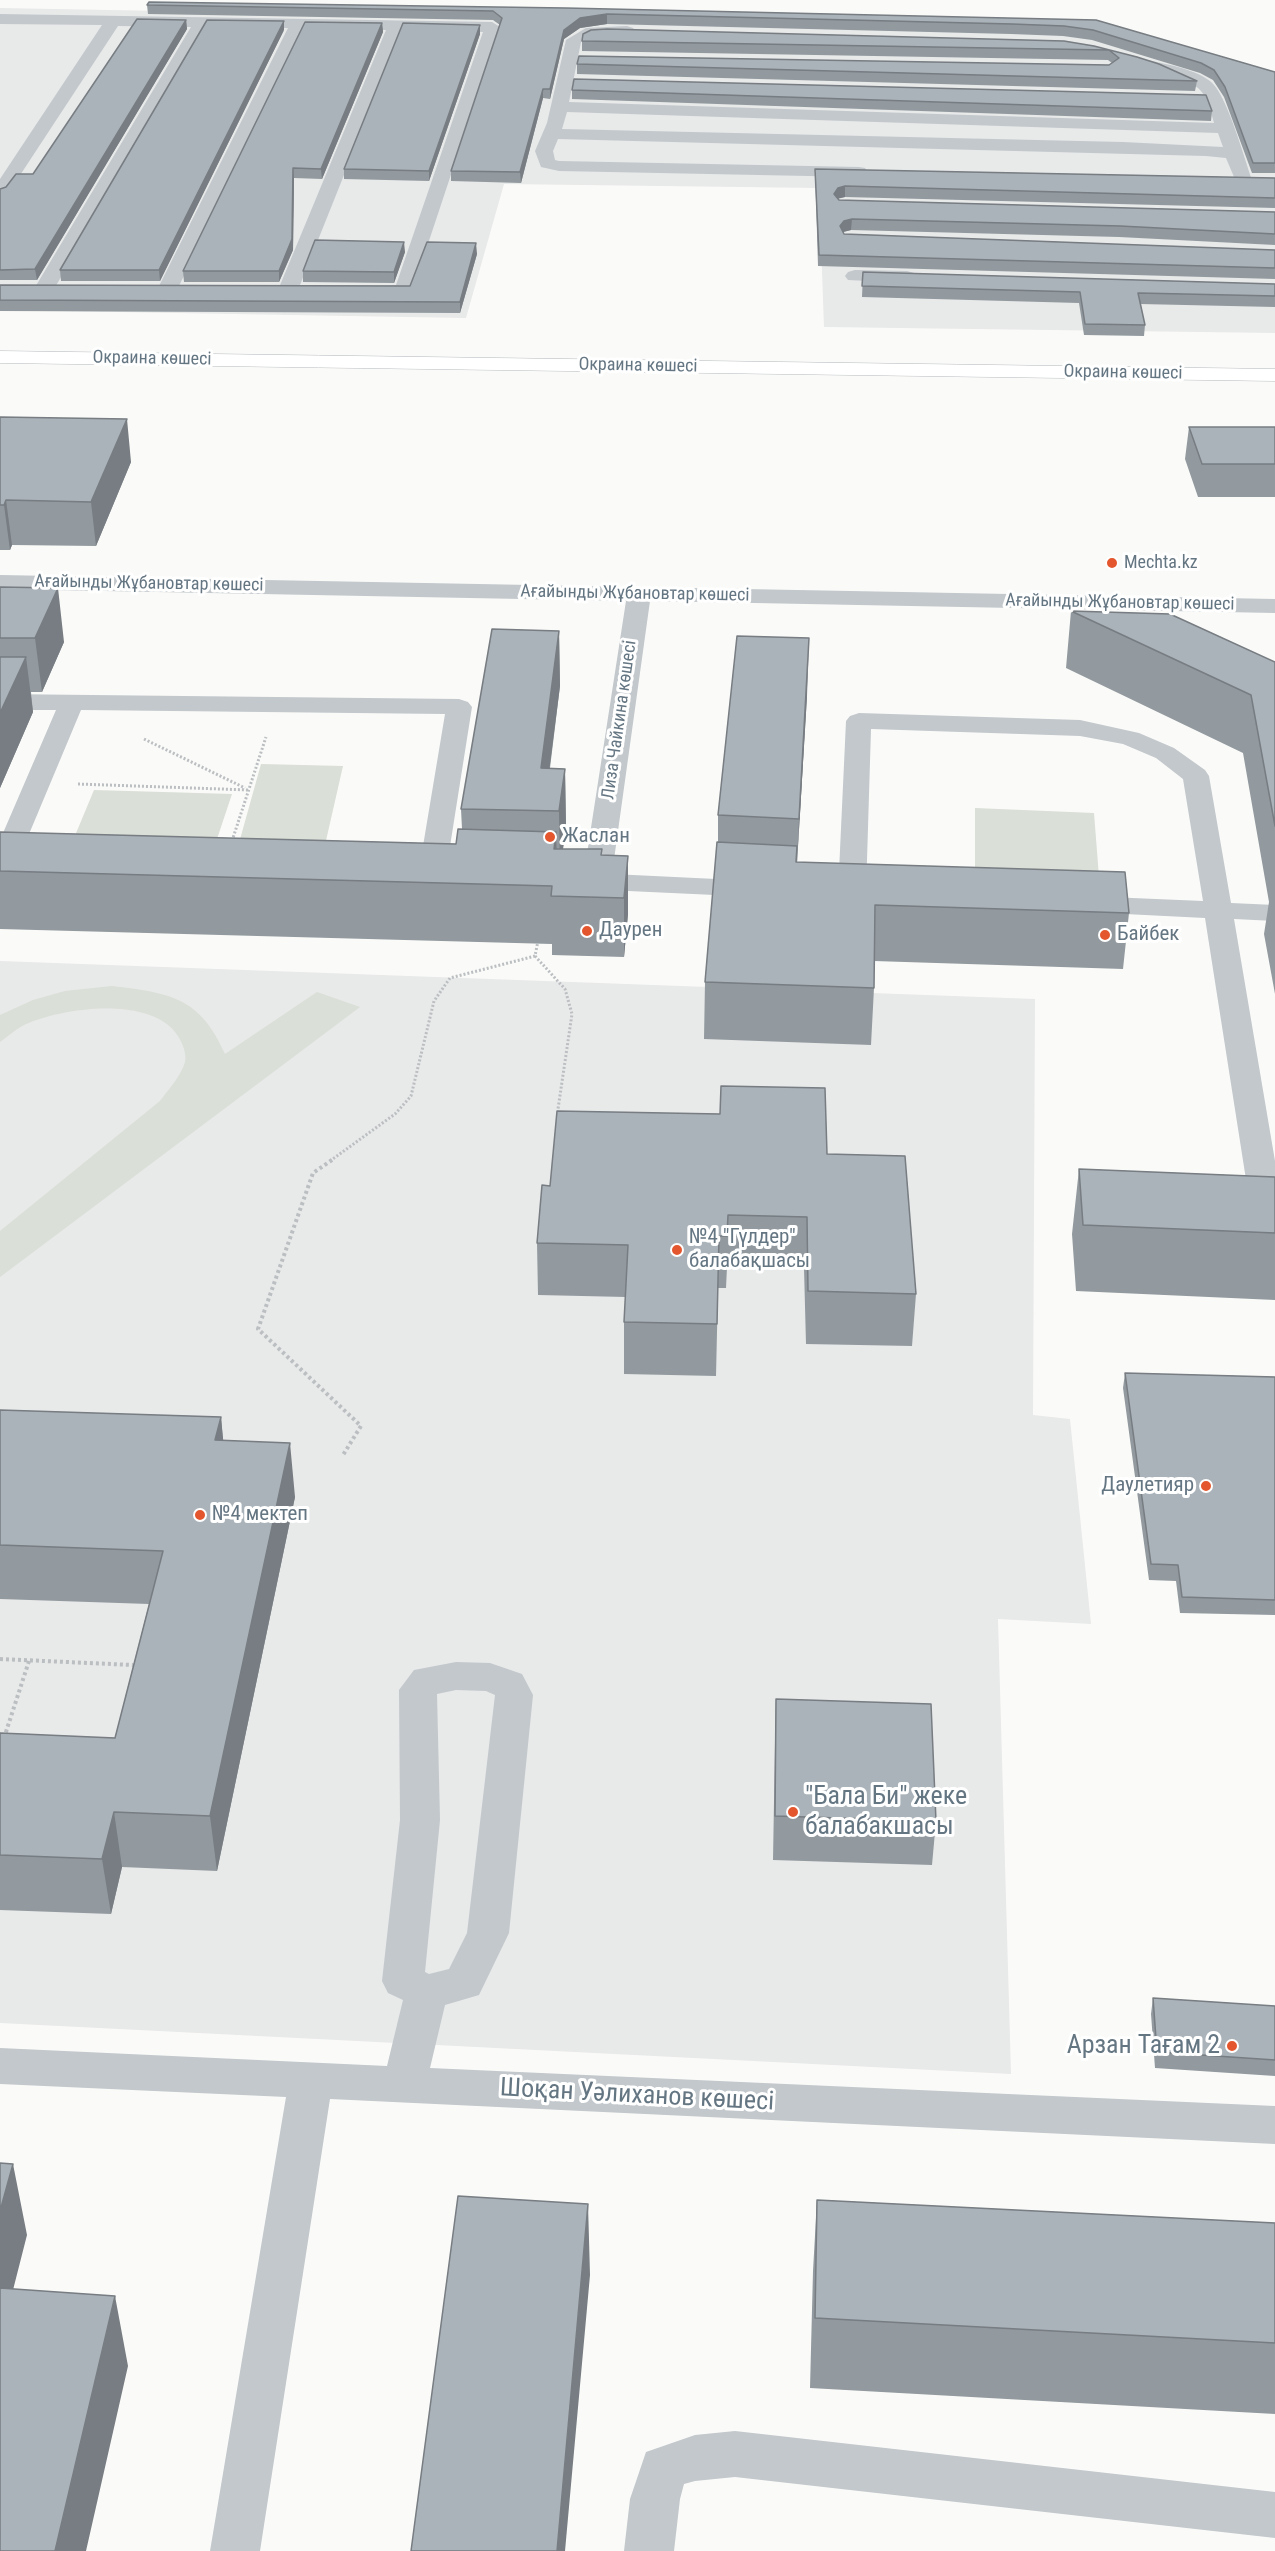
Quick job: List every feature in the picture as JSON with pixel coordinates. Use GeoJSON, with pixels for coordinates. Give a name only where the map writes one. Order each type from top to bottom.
{"type":"FeatureCollection","features":[{"type":"Feature","properties":{"kind":"main road","name":"Окраина көшесі"},"geometry":{"type":"LineString","coordinates":[[0,357],[1275,375]]}},
{"type":"Feature","properties":{"kind":"street"},"geometry":{"type":"LineString","coordinates":[[0,35],[6,19],[492,27],[404,291],[346,291]]}},
{"type":"Feature","properties":{"kind":"street"},"geometry":{"type":"LineString","coordinates":[[0,192],[113,21]]}},
{"type":"Feature","properties":{"kind":"street"},"geometry":{"type":"LineString","coordinates":[[44,289],[202,22]]}},
{"type":"Feature","properties":{"kind":"street"},"geometry":{"type":"LineString","coordinates":[[167,290],[298,24]]}},
{"type":"Feature","properties":{"kind":"street"},"geometry":{"type":"LineString","coordinates":[[288,290],[396,25]]}},
{"type":"Feature","properties":{"kind":"street"},"geometry":{"type":"LineString","coordinates":[[643,32],[586,33],[574,40],[576,58],[571,81],[559,107],[544,151],[547,163],[559,166],[877,172]]}},
{"type":"Feature","properties":{"kind":"street"},"geometry":{"type":"LineString","coordinates":[[1125,63],[1158,68],[1193,78],[1206,86],[1214,98],[1243,180]]}},
{"type":"Feature","properties":{"kind":"street"},"geometry":{"type":"LineString","coordinates":[[1190,97],[1214,98]]}},
{"type":"Feature","properties":{"kind":"street"},"geometry":{"type":"LineString","coordinates":[[559,107],[1225,128]]}},
{"type":"Feature","properties":{"kind":"street"},"geometry":{"type":"LineString","coordinates":[[551,134],[676,139],[792,139],[1164,148],[1234,153]]}},
{"type":"Feature","properties":{"kind":"street"},"geometry":{"type":"LineString","coordinates":[[1220,179],[1264,180]]}},
{"type":"Feature","properties":{"kind":"street"},"geometry":{"type":"LineString","coordinates":[[855,276],[925,278]]}},
{"type":"Feature","properties":{"kind":"street"},"geometry":{"type":"LineString","coordinates":[[22,288],[66,289]]}},
{"type":"Feature","properties":{"kind":"street"},"geometry":{"type":"LineString","coordinates":[[145,289],[189,290]]}},
{"type":"Feature","properties":{"kind":"street"},"geometry":{"type":"LineString","coordinates":[[266,290],[312,291]]}},
{"type":"Feature","properties":{"kind":"street","name":"Ағайынды Жұбановтар көшесі"},"geometry":{"type":"LineString","coordinates":[[0,582],[1273,605]]}},
{"type":"Feature","properties":{"kind":"street","name":"Лиза Чайкина көшесі"},"geometry":{"type":"LineString","coordinates":[[597,881],[639,595]]}},
{"type":"Feature","properties":{"kind":"street"},"geometry":{"type":"LineString","coordinates":[[0,702],[459,707],[443,879],[396,877]]}},
{"type":"Feature","properties":{"kind":"street"},"geometry":{"type":"LineString","coordinates":[[38,866],[3,865],[72,703]]}},
{"type":"Feature","properties":{"kind":"street"},"geometry":{"type":"LineString","coordinates":[[852,893],[859,721],[1080,728],[1130,738],[1165,753],[1196,776],[1265,1196],[1217,1194]]}},
{"type":"Feature","properties":{"kind":"street"},"geometry":{"type":"LineString","coordinates":[[547,880],[782,890]]}},
{"type":"Feature","properties":{"kind":"street"},"geometry":{"type":"LineString","coordinates":[[1064,903],[1275,913]]}},
{"type":"Feature","properties":{"kind":"street"},"geometry":{"type":"LineString","coordinates":[[456,1676],[490,1677],[508,1684],[514,1695],[488,1933],[464,1983],[426,1992],[404,1981],[420,1820],[418,1690],[428,1680],[456,1676]]}},
{"type":"Feature","properties":{"kind":"street"},"geometry":{"type":"LineString","coordinates":[[404,2085],[426,1992]]}},
{"type":"Feature","properties":{"kind":"street","name":"Шоқан Уәлиханов көшесі"},"geometry":{"type":"LineString","coordinates":[[0,2066],[1275,2126]]}},
{"type":"Feature","properties":{"kind":"street"},"geometry":{"type":"LineString","coordinates":[[235,2551],[311,2079]]}},
{"type":"Feature","properties":{"kind":"street"},"geometry":{"type":"LineString","coordinates":[[649,2551],[655,2499],[664,2468],[695,2458],[735,2454],[1275,2515]]}},
{"type":"Feature","properties":{"kind":"path"},"geometry":{"type":"LineString","coordinates":[[72,703],[249,790]]}},
{"type":"Feature","properties":{"kind":"path"},"geometry":{"type":"LineString","coordinates":[[229,851],[276,705]]}},
{"type":"Feature","properties":{"kind":"path"},"geometry":{"type":"LineString","coordinates":[[38,783],[249,790]]}},
{"type":"Feature","properties":{"kind":"path"},"geometry":{"type":"LineString","coordinates":[[535,956],[547,880]]}},
{"type":"Feature","properties":{"kind":"path"},"geometry":{"type":"LineString","coordinates":[[535,956],[565,989],[572,1014],[558,1109]]}},
{"type":"Feature","properties":{"kind":"path"},"geometry":{"type":"LineString","coordinates":[[343,1455],[361,1426],[258,1329],[314,1173],[395,1114],[411,1096],[434,1000],[450,978],[535,956]]}},
{"type":"Feature","properties":{"kind":"path"},"geometry":{"type":"LineString","coordinates":[[0,1659],[133,1665]]}},
{"type":"Feature","properties":{"kind":"path"},"geometry":{"type":"LineString","coordinates":[[0,1750],[28,1661]]}},
{"type":"Feature","properties":{"kind":"shaded area"},"geometry":{"type":"Polygon","coordinates":[[[0,8],[1093,28],[1275,75],[1275,333],[824,327],[819,188],[504,184],[466,318],[0,310],[0,8]]]}},
{"type":"Feature","properties":{"kind":"shaded area"},"geometry":{"type":"Polygon","coordinates":[[[261,764],[343,766],[325,845],[239,843],[261,764]]]}},
{"type":"Feature","properties":{"kind":"shaded area"},"geometry":{"type":"Polygon","coordinates":[[[94,790],[232,794],[216,842],[74,838],[94,790]]]}},
{"type":"Feature","properties":{"kind":"shaded area"},"geometry":{"type":"Polygon","coordinates":[[[975,808],[1094,813],[1099,877],[975,872],[975,808]]]}},
{"type":"Feature","properties":{"kind":"shaded area"},"geometry":{"type":"Polygon","coordinates":[[[0,961],[1035,999],[1033,1415],[1070,1419],[1091,1624],[998,1619],[1011,2074],[0,2023],[0,961]]]}},
{"type":"Feature","properties":{"kind":"shaded area"},"geometry":{"type":"Polygon","coordinates":[[[112,986],[151,992],[181,1001],[205,1020],[225,1054],[317,992],[360,1007],[0,1277],[0,1231],[160,1101],[183,1067],[185,1052],[178,1036],[166,1023],[148,1014],[128,1010],[105,1008],[81,1010],[39,1019],[22,1026],[0,1042],[0,1015],[33,1000],[65,991],[112,986]]]}},
{"type":"Feature","properties":{"kind":"building"},"geometry":{"type":"Polygon","coordinates":[[[149,2],[566,8],[1096,20],[1275,72],[1275,163],[1253,163],[1225,87],[1214,70],[1201,63],[1093,30],[1064,26],[1012,24],[607,14],[580,18],[564,30],[550,89],[543,89],[520,172],[451,171],[502,18],[493,11],[147,5],[149,2]]]}},
{"type":"Feature","properties":{"kind":"building"},"geometry":{"type":"Polygon","coordinates":[[[137,19],[186,20],[35,269],[0,270],[0,189],[6,187],[16,174],[33,174],[137,19]]]}},
{"type":"Feature","properties":{"kind":"building"},"geometry":{"type":"Polygon","coordinates":[[[207,20],[284,21],[159,270],[60,270],[207,20]]]}},
{"type":"Feature","properties":{"kind":"building"},"geometry":{"type":"Polygon","coordinates":[[[305,22],[382,23],[321,169],[293,168],[292,239],[279,271],[183,271],[305,22]]]}},
{"type":"Feature","properties":{"kind":"building"},"geometry":{"type":"Polygon","coordinates":[[[403,23],[480,25],[429,171],[344,169],[403,23]]]}},
{"type":"Feature","properties":{"kind":"building"},"geometry":{"type":"Polygon","coordinates":[[[591,30],[1064,41],[1094,46],[1137,57],[1197,81],[577,64],[579,56],[1109,65],[1119,58],[1109,50],[582,41],[583,34],[591,30]]]}},
{"type":"Feature","properties":{"kind":"building"},"geometry":{"type":"Polygon","coordinates":[[[574,79],[1206,95],[1212,111],[572,90],[574,79]]]}},
{"type":"Feature","properties":{"kind":"building"},"geometry":{"type":"Polygon","coordinates":[[[815,169],[1275,178],[1275,198],[845,186],[838,188],[834,194],[839,200],[1275,212],[1275,234],[1120,226],[852,219],[844,221],[840,226],[844,234],[1275,250],[1275,268],[819,255],[815,169]]]}},
{"type":"Feature","properties":{"kind":"building"},"geometry":{"type":"Polygon","coordinates":[[[315,240],[404,242],[394,272],[303,271],[315,240]]]}},
{"type":"Feature","properties":{"kind":"building"},"geometry":{"type":"Polygon","coordinates":[[[427,242],[476,243],[460,302],[0,300],[0,285],[410,286],[427,242]]]}},
{"type":"Feature","properties":{"kind":"building"},"geometry":{"type":"Polygon","coordinates":[[[863,272],[1275,284],[1275,296],[1138,293],[1145,325],[1085,324],[1080,292],[862,286],[863,272]]]}},
{"type":"Feature","properties":{"kind":"building"},"geometry":{"type":"Polygon","coordinates":[[[0,417],[127,419],[91,502],[6,500],[4,505],[0,505],[0,417]]]}},
{"type":"Feature","properties":{"kind":"building"},"geometry":{"type":"Polygon","coordinates":[[[1189,427],[1275,427],[1275,464],[1202,464],[1189,427]]]}},
{"type":"Feature","properties":{"kind":"building"},"geometry":{"type":"Polygon","coordinates":[[[0,587],[58,588],[35,638],[0,638],[0,587]]]}},
{"type":"Feature","properties":{"kind":"building"},"geometry":{"type":"Polygon","coordinates":[[[1071,611],[1170,614],[1275,662],[1275,826],[1251,695],[1071,611]]]}},
{"type":"Feature","properties":{"kind":"building"},"geometry":{"type":"Polygon","coordinates":[[[492,629],[559,631],[541,768],[565,769],[559,811],[461,809],[492,629]]]}},
{"type":"Feature","properties":{"kind":"building"},"geometry":{"type":"Polygon","coordinates":[[[737,636],[809,638],[799,819],[718,815],[737,636]]]}},
{"type":"Feature","properties":{"kind":"building"},"geometry":{"type":"Polygon","coordinates":[[[0,657],[26,657],[0,713],[0,657]]]}},
{"type":"Feature","properties":{"kind":"building"},"geometry":{"type":"Polygon","coordinates":[[[458,829],[556,832],[554,849],[602,849],[601,855],[628,856],[624,898],[551,896],[552,886],[0,871],[0,832],[456,844],[458,829]]]}},
{"type":"Feature","properties":{"kind":"building"},"geometry":{"type":"Polygon","coordinates":[[[717,842],[797,846],[796,862],[1125,872],[1129,913],[875,905],[874,988],[705,982],[717,842]]]}},
{"type":"Feature","properties":{"kind":"building"},"geometry":{"type":"Polygon","coordinates":[[[721,1086],[825,1088],[827,1154],[905,1156],[916,1294],[808,1291],[807,1217],[728,1215],[727,1236],[719,1236],[717,1324],[624,1322],[628,1245],[537,1243],[542,1185],[550,1186],[557,1111],[720,1114],[721,1086]]]}},
{"type":"Feature","properties":{"kind":"building"},"geometry":{"type":"Polygon","coordinates":[[[1079,1169],[1275,1177],[1275,1233],[1083,1225],[1079,1169]]]}},
{"type":"Feature","properties":{"kind":"building","name":"Даулетияр"},"geometry":{"type":"Polygon","coordinates":[[[1125,1373],[1275,1377],[1275,1600],[1182,1597],[1178,1565],[1151,1564],[1125,1373]]]}},
{"type":"Feature","properties":{"kind":"building"},"geometry":{"type":"Polygon","coordinates":[[[0,1410],[221,1417],[215,1440],[290,1443],[210,1816],[114,1812],[102,1859],[0,1855],[0,1733],[115,1738],[163,1551],[0,1545],[0,1410]]]}},
{"type":"Feature","properties":{"kind":"building"},"geometry":{"type":"Polygon","coordinates":[[[776,1699],[931,1704],[936,1821],[775,1816],[776,1699]]]}},
{"type":"Feature","properties":{"kind":"building"},"geometry":{"type":"Polygon","coordinates":[[[1153,1998],[1275,2006],[1275,2060],[1157,2052],[1153,1998]]]}},
{"type":"Feature","properties":{"kind":"building"},"geometry":{"type":"Polygon","coordinates":[[[0,2163],[13,2164],[0,2211],[0,2163]]]}},
{"type":"Feature","properties":{"kind":"building"},"geometry":{"type":"Polygon","coordinates":[[[458,2196],[588,2204],[557,2551],[411,2551],[458,2196]]]}},
{"type":"Feature","properties":{"kind":"building"},"geometry":{"type":"Polygon","coordinates":[[[817,2200],[1275,2223],[1275,2343],[815,2318],[817,2200]]]}},
{"type":"Feature","properties":{"kind":"building"},"geometry":{"type":"Polygon","coordinates":[[[0,2288],[115,2296],[55,2551],[0,2551],[0,2288]]]}},
{"type":"Feature","properties":{"kind":"place","name":"Mechta.kz"},"geometry":{"type":"Point","coordinates":[1112,563]}},
{"type":"Feature","properties":{"kind":"place","name":"Жаслан"},"geometry":{"type":"Point","coordinates":[550,837]}},
{"type":"Feature","properties":{"kind":"place","name":"Даурен"},"geometry":{"type":"Point","coordinates":[587,931]}},
{"type":"Feature","properties":{"kind":"place","name":"Байбек"},"geometry":{"type":"Point","coordinates":[1105,935]}},
{"type":"Feature","properties":{"kind":"place","name":"№4 \"Гүлдер\" балабақшасы"},"geometry":{"type":"Point","coordinates":[677,1250]}},
{"type":"Feature","properties":{"kind":"place","name":"Даулетияр"},"geometry":{"type":"Point","coordinates":[1206,1486]}},
{"type":"Feature","properties":{"kind":"place","name":"№4 мектеп"},"geometry":{"type":"Point","coordinates":[200,1515]}},
{"type":"Feature","properties":{"kind":"place","name":"\"Бала Би\" жеке балабакшасы"},"geometry":{"type":"Point","coordinates":[793,1812]}},
{"type":"Feature","properties":{"kind":"place","name":"Арзан Тағам 2"},"geometry":{"type":"Point","coordinates":[1232,2046]}}]}
